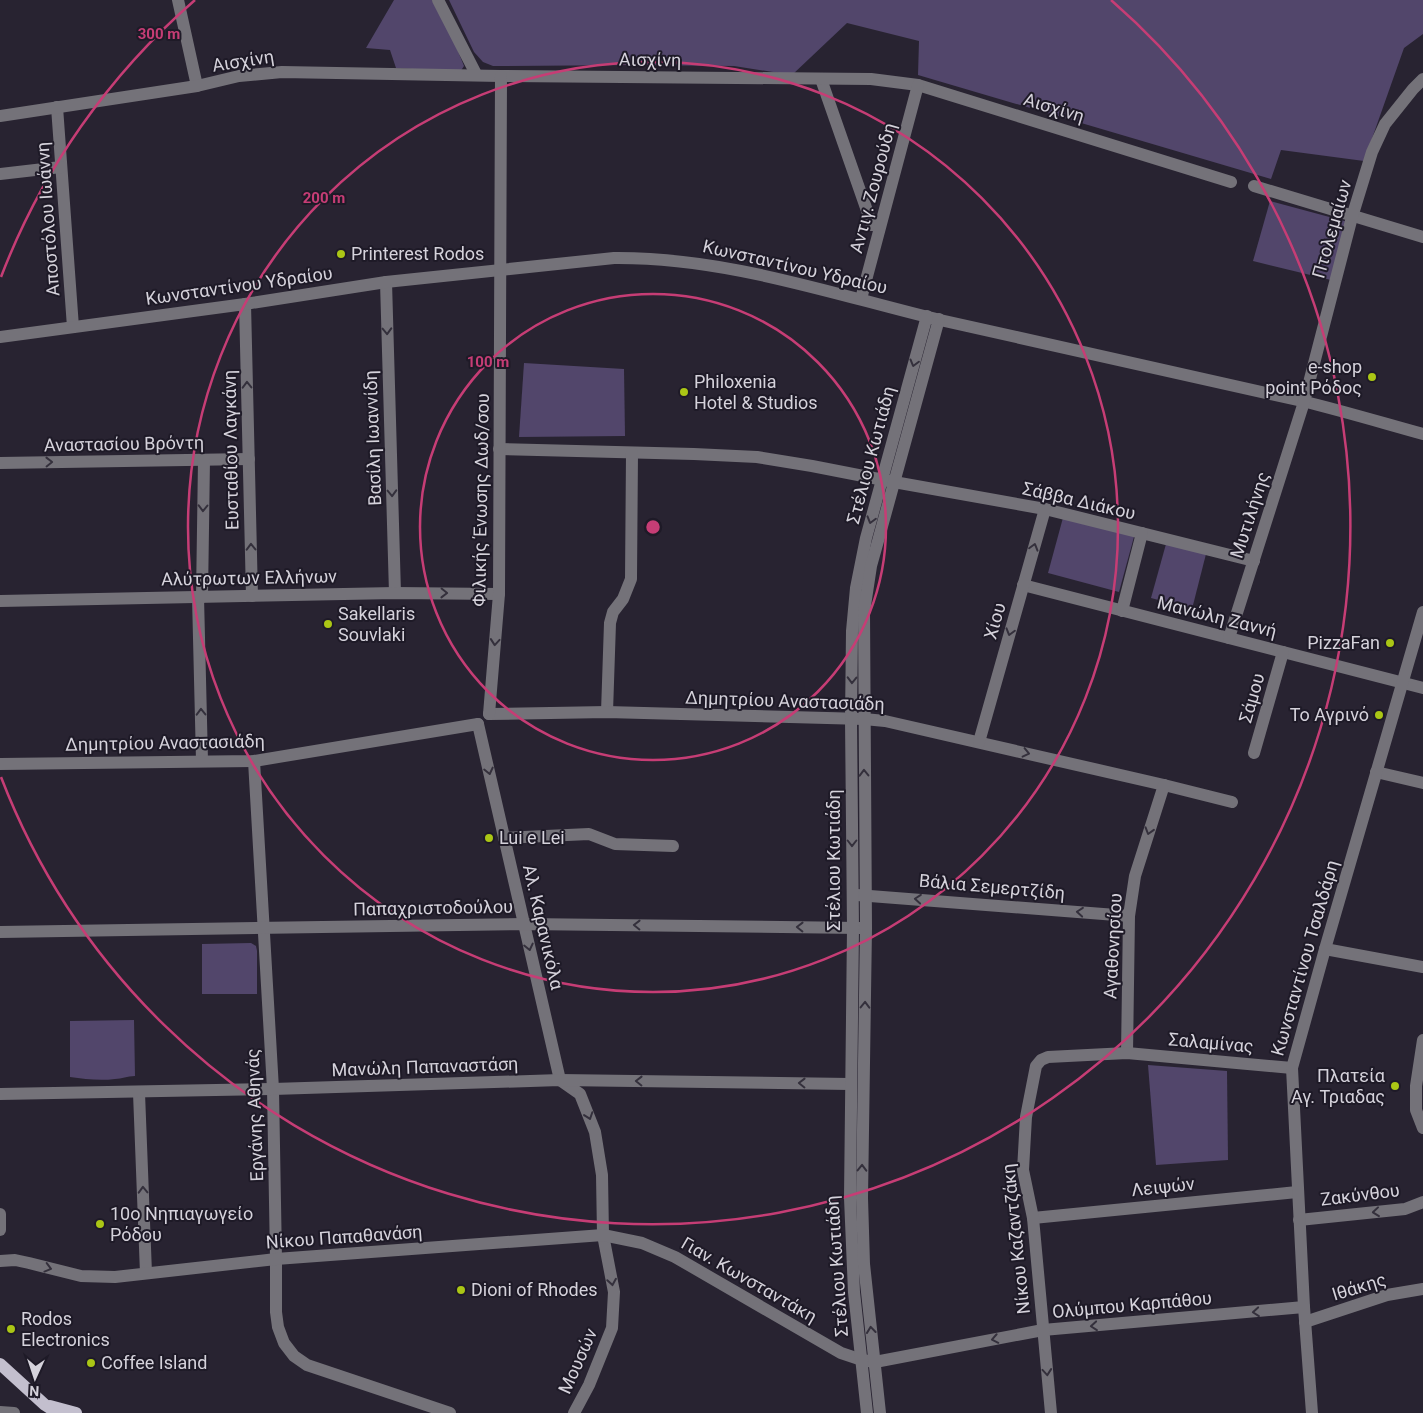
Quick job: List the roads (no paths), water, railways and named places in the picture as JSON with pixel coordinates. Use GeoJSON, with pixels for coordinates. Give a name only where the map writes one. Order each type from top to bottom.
{"type":"FeatureCollection","features":[{"type":"Feature","properties":{"kind":"main road"},"geometry":{"type":"LineString","coordinates":[[0,1364],[44,1409],[58,1413]]}},
{"type":"Feature","properties":{"kind":"main road"},"geometry":{"type":"LineString","coordinates":[[44,1409],[76,1413]]}},
{"type":"Feature","properties":{"kind":"street"},"geometry":{"type":"LineString","coordinates":[[178,0],[197,86]]}},
{"type":"Feature","properties":{"kind":"street"},"geometry":{"type":"LineString","coordinates":[[438,0],[476,74]]}},
{"type":"Feature","properties":{"kind":"street","name":"Αισχίνη"},"geometry":{"type":"LineString","coordinates":[[0,116],[197,86],[239,76],[282,72],[871,79],[918,86],[1231,182]]}},
{"type":"Feature","properties":{"kind":"street","name":"Φιλικής Ένωσης Δωδ/σου"},"geometry":{"type":"LineString","coordinates":[[489,714],[499,594],[501,76]]}},
{"type":"Feature","properties":{"kind":"street"},"geometry":{"type":"LineString","coordinates":[[821,79],[872,225]]}},
{"type":"Feature","properties":{"kind":"street","name":"Πτολεμαίων"},"geometry":{"type":"LineString","coordinates":[[1304,402],[1352,216],[1372,152],[1385,124],[1423,79]]}},
{"type":"Feature","properties":{"kind":"street","name":"Αντιγ. Ζουρούδη"},"geometry":{"type":"LineString","coordinates":[[861,299],[918,86]]}},
{"type":"Feature","properties":{"kind":"street","name":"Αποστόλου Ιωάννη"},"geometry":{"type":"LineString","coordinates":[[57,107],[73,328]]}},
{"type":"Feature","properties":{"kind":"street"},"geometry":{"type":"LineString","coordinates":[[0,174],[61,167]]}},
{"type":"Feature","properties":{"kind":"street"},"geometry":{"type":"LineString","coordinates":[[1254,186],[1423,237]]}},
{"type":"Feature","properties":{"kind":"street","name":"Κωνσταντίνου Υδραίου"},"geometry":{"type":"LineString","coordinates":[[0,337],[245,304],[386,282],[614,258],[676,260],[711,264],[768,276],[933,318],[1304,402],[1423,434]]}},
{"type":"Feature","properties":{"kind":"street","name":"Βασίλη Ιωαννίδη"},"geometry":{"type":"LineString","coordinates":[[386,282],[395,593]]}},
{"type":"Feature","properties":{"kind":"street","name":"Ευσταθίου Λαγκάνη"},"geometry":{"type":"LineString","coordinates":[[245,304],[252,596]]}},
{"type":"Feature","properties":{"kind":"street","name":"Στέλιου Κωτιάδη"},"geometry":{"type":"LineString","coordinates":[[867,1413],[851,1248],[850,1084],[852,895],[864,612],[888,481],[933,318]]}},
{"type":"Feature","properties":{"kind":"street","name":"Μυτιλήνης"},"geometry":{"type":"LineString","coordinates":[[1229,638],[1304,402]]}},
{"type":"Feature","properties":{"kind":"street","name":"Σάββα Διάκου"},"geometry":{"type":"LineString","coordinates":[[499,449],[757,457],[1045,509],[1254,561]]}},
{"type":"Feature","properties":{"kind":"street"},"geometry":{"type":"LineString","coordinates":[[607,712],[610,623],[613,612],[623,599],[631,579],[632,453]]}},
{"type":"Feature","properties":{"kind":"street","name":"Αναστασίου Βρόντη"},"geometry":{"type":"LineString","coordinates":[[0,463],[249,459]]}},
{"type":"Feature","properties":{"kind":"street"},"geometry":{"type":"LineString","coordinates":[[202,761],[200,597],[204,460]]}},
{"type":"Feature","properties":{"kind":"street","name":"Χίου"},"geometry":{"type":"LineString","coordinates":[[979,742],[1045,509]]}},
{"type":"Feature","properties":{"kind":"street"},"geometry":{"type":"LineString","coordinates":[[1122,610],[1142,533]]}},
{"type":"Feature","properties":{"kind":"street","name":"Μανώλη Ζαννή"},"geometry":{"type":"LineString","coordinates":[[1023,585],[1423,688]]}},
{"type":"Feature","properties":{"kind":"street","name":"Αλύτρωτων Ελλήνων"},"geometry":{"type":"LineString","coordinates":[[0,601],[395,593],[499,594]]}},
{"type":"Feature","properties":{"kind":"street","name":"Κωνσταντίνου Τσαλδάρη"},"geometry":{"type":"LineString","coordinates":[[1312,1413],[1297,1192],[1292,1068],[1401,683],[1423,612]]}},
{"type":"Feature","properties":{"kind":"street","name":"Σάμου"},"geometry":{"type":"LineString","coordinates":[[1254,753],[1283,652]]}},
{"type":"Feature","properties":{"kind":"street","name":"Δημητρίου Αναστασιάδη"},"geometry":{"type":"LineString","coordinates":[[489,714],[607,712],[858,719],[902,725],[979,742],[1232,802]]}},
{"type":"Feature","properties":{"kind":"street"},"geometry":{"type":"LineString","coordinates":[[478,724],[489,714]]}},
{"type":"Feature","properties":{"kind":"street","name":"Στέλιου Κωτιάδη"},"geometry":{"type":"LineString","coordinates":[[858,719],[866,894],[863,1234],[864,1264],[880,1413]]}},
{"type":"Feature","properties":{"kind":"street","name":"Δημητρίου Αναστασιάδη"},"geometry":{"type":"LineString","coordinates":[[0,764],[254,761],[478,724]]}},
{"type":"Feature","properties":{"kind":"street","name":"Αλ. Καρανικόλα"},"geometry":{"type":"LineString","coordinates":[[478,724],[560,1080]]}},
{"type":"Feature","properties":{"kind":"street","name":"Εργάνης Αθηνάς"},"geometry":{"type":"LineString","coordinates":[[254,761],[273,1090],[276,1312],[278,1327],[284,1344],[294,1356],[306,1365],[450,1413]]}},
{"type":"Feature","properties":{"kind":"street"},"geometry":{"type":"LineString","coordinates":[[1376,772],[1423,783]]}},
{"type":"Feature","properties":{"kind":"street","name":"Αγαθονησίου"},"geometry":{"type":"LineString","coordinates":[[1127,1053],[1129,916],[1135,876],[1164,785]]}},
{"type":"Feature","properties":{"kind":"street"},"geometry":{"type":"LineString","coordinates":[[504,838],[589,834],[615,844],[673,846]]}},
{"type":"Feature","properties":{"kind":"street","name":"Βάλια Σεμερτζίδη"},"geometry":{"type":"LineString","coordinates":[[852,895],[866,894],[1129,916]]}},
{"type":"Feature","properties":{"kind":"street","name":"Παπαχριστοδούλου"},"geometry":{"type":"LineString","coordinates":[[0,932],[524,924],[866,928]]}},
{"type":"Feature","properties":{"kind":"street"},"geometry":{"type":"LineString","coordinates":[[1325,949],[1423,967]]}},
{"type":"Feature","properties":{"kind":"street"},"geometry":{"type":"LineString","coordinates":[[1423,1040],[1416,1086],[1416,1110],[1423,1128]]}},
{"type":"Feature","properties":{"kind":"street","name":"Σαλαμίνας"},"geometry":{"type":"LineString","coordinates":[[1127,1053],[1292,1068]]}},
{"type":"Feature","properties":{"kind":"street","name":"Νίκου Καζαντζάκη"},"geometry":{"type":"LineString","coordinates":[[1051,1413],[1033,1218],[1023,1170],[1026,1117],[1036,1066],[1041,1060],[1048,1057],[1127,1053]]}},
{"type":"Feature","properties":{"kind":"street","name":"Μανώλη Παπαναστάση"},"geometry":{"type":"LineString","coordinates":[[0,1094],[273,1090],[560,1080],[850,1084]]}},
{"type":"Feature","properties":{"kind":"street","name":"Μουσών"},"geometry":{"type":"LineString","coordinates":[[560,1080],[580,1094],[595,1132],[602,1175],[604,1234],[614,1292],[612,1328],[589,1384],[574,1413]]}},
{"type":"Feature","properties":{"kind":"street"},"geometry":{"type":"LineString","coordinates":[[139,1092],[146,1273]]}},
{"type":"Feature","properties":{"kind":"street","name":"Λειψών"},"geometry":{"type":"LineString","coordinates":[[1033,1218],[1297,1192]]}},
{"type":"Feature","properties":{"kind":"street","name":"Ζακύνθου"},"geometry":{"type":"LineString","coordinates":[[1299,1220],[1405,1209],[1423,1202]]}},
{"type":"Feature","properties":{"kind":"street"},"geometry":{"type":"LineString","coordinates":[[0,1214],[0,1230]]}},
{"type":"Feature","properties":{"kind":"street","name":"Γιαν. Κωνσταντάκη"},"geometry":{"type":"LineString","coordinates":[[604,1234],[642,1243],[675,1257],[841,1353],[875,1362]]}},
{"type":"Feature","properties":{"kind":"street","name":"Νίκου Παπαθανάση"},"geometry":{"type":"LineString","coordinates":[[0,1261],[15,1260],[97,1278],[276,1259],[604,1234]]}},
{"type":"Feature","properties":{"kind":"street","name":"Ιθάκης"},"geometry":{"type":"LineString","coordinates":[[1305,1322],[1387,1295],[1423,1289]]}},
{"type":"Feature","properties":{"kind":"street","name":"Ολύμπου Καρπάθου"},"geometry":{"type":"LineString","coordinates":[[875,1362],[1043,1330],[1304,1308]]}},
{"type":"Feature","properties":{"kind":"street"},"geometry":{"type":"LineString","coordinates":[[0,1412],[14,1413]]}},
{"type":"Feature","properties":{"kind":"place","name":"Printerest Rodos"},"geometry":{"type":"Point","coordinates":[341,254]}},
{"type":"Feature","properties":{"kind":"place","name":"e-shop point Ρόδος"},"geometry":{"type":"Point","coordinates":[1372,377]}},
{"type":"Feature","properties":{"kind":"place","name":"Philoxenia Hotel & Studios"},"geometry":{"type":"Point","coordinates":[684,392]}},
{"type":"Feature","properties":{"kind":"place","name":"Sakellaris Souvlaki"},"geometry":{"type":"Point","coordinates":[328,624]}},
{"type":"Feature","properties":{"kind":"place","name":"PizzaFan"},"geometry":{"type":"Point","coordinates":[1390,643]}},
{"type":"Feature","properties":{"kind":"place","name":"Το Αγρινό"},"geometry":{"type":"Point","coordinates":[1379,715]}},
{"type":"Feature","properties":{"kind":"place","name":"Lui e Lei"},"geometry":{"type":"Point","coordinates":[489,838]}},
{"type":"Feature","properties":{"kind":"place","name":"Πλατεία Αγ. Τριαδας"},"geometry":{"type":"Point","coordinates":[1395,1086]}},
{"type":"Feature","properties":{"kind":"place","name":"10ο Νηπιαγωγείο Ρόδου"},"geometry":{"type":"Point","coordinates":[100,1224]}},
{"type":"Feature","properties":{"kind":"place","name":"Dioni of Rhodes"},"geometry":{"type":"Point","coordinates":[461,1290]}},
{"type":"Feature","properties":{"kind":"place","name":"Rodos Electronics"},"geometry":{"type":"Point","coordinates":[11,1329]}},
{"type":"Feature","properties":{"kind":"place","name":"Coffee Island"},"geometry":{"type":"Point","coordinates":[91,1363]}}]}
